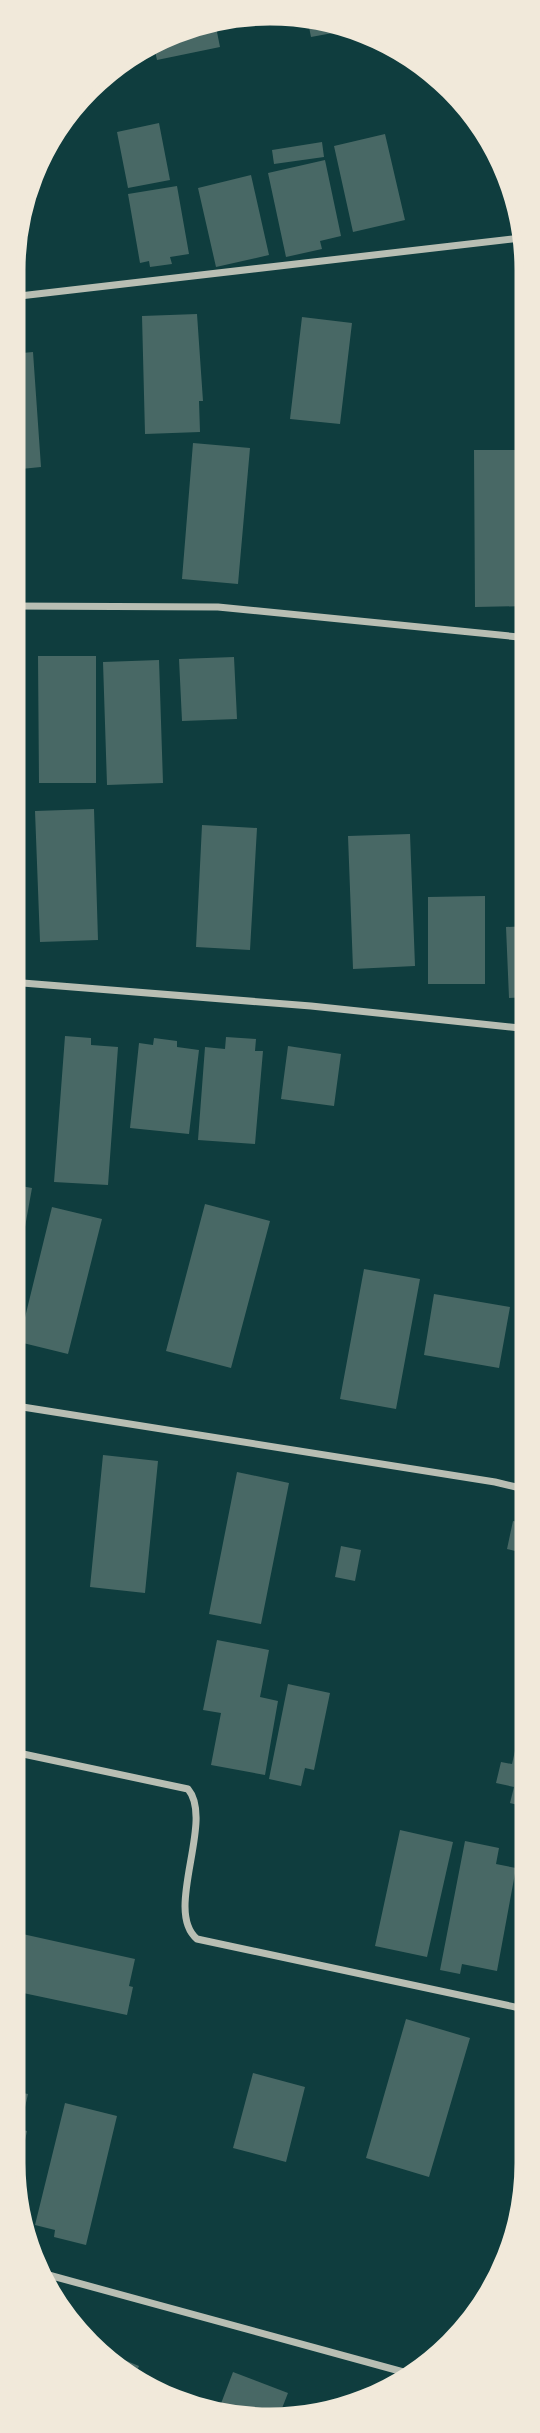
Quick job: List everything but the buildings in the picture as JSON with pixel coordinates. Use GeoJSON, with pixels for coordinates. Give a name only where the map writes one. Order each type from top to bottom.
{"type":"FeatureCollection","features":[{"type":"Feature","properties":{"kind":"street"},"geometry":{"type":"LineString","coordinates":[[21,296],[517,238]]}},
{"type":"Feature","properties":{"kind":"street"},"geometry":{"type":"LineString","coordinates":[[21,606],[218,607],[519,637]]}},
{"type":"Feature","properties":{"kind":"street"},"geometry":{"type":"LineString","coordinates":[[21,983],[311,1006],[519,1028]]}},
{"type":"Feature","properties":{"kind":"street"},"geometry":{"type":"LineString","coordinates":[[21,1407],[519,1488]]}},
{"type":"Feature","properties":{"kind":"street"},"geometry":{"type":"LineString","coordinates":[[21,1754],[188,1789],[196,1798],[197,1816],[187,1878],[187,1919],[190,1933],[197,1938],[519,2008]]}},
{"type":"Feature","properties":{"kind":"street"},"geometry":{"type":"LineString","coordinates":[[48,2275],[404,2372]]}}]}
